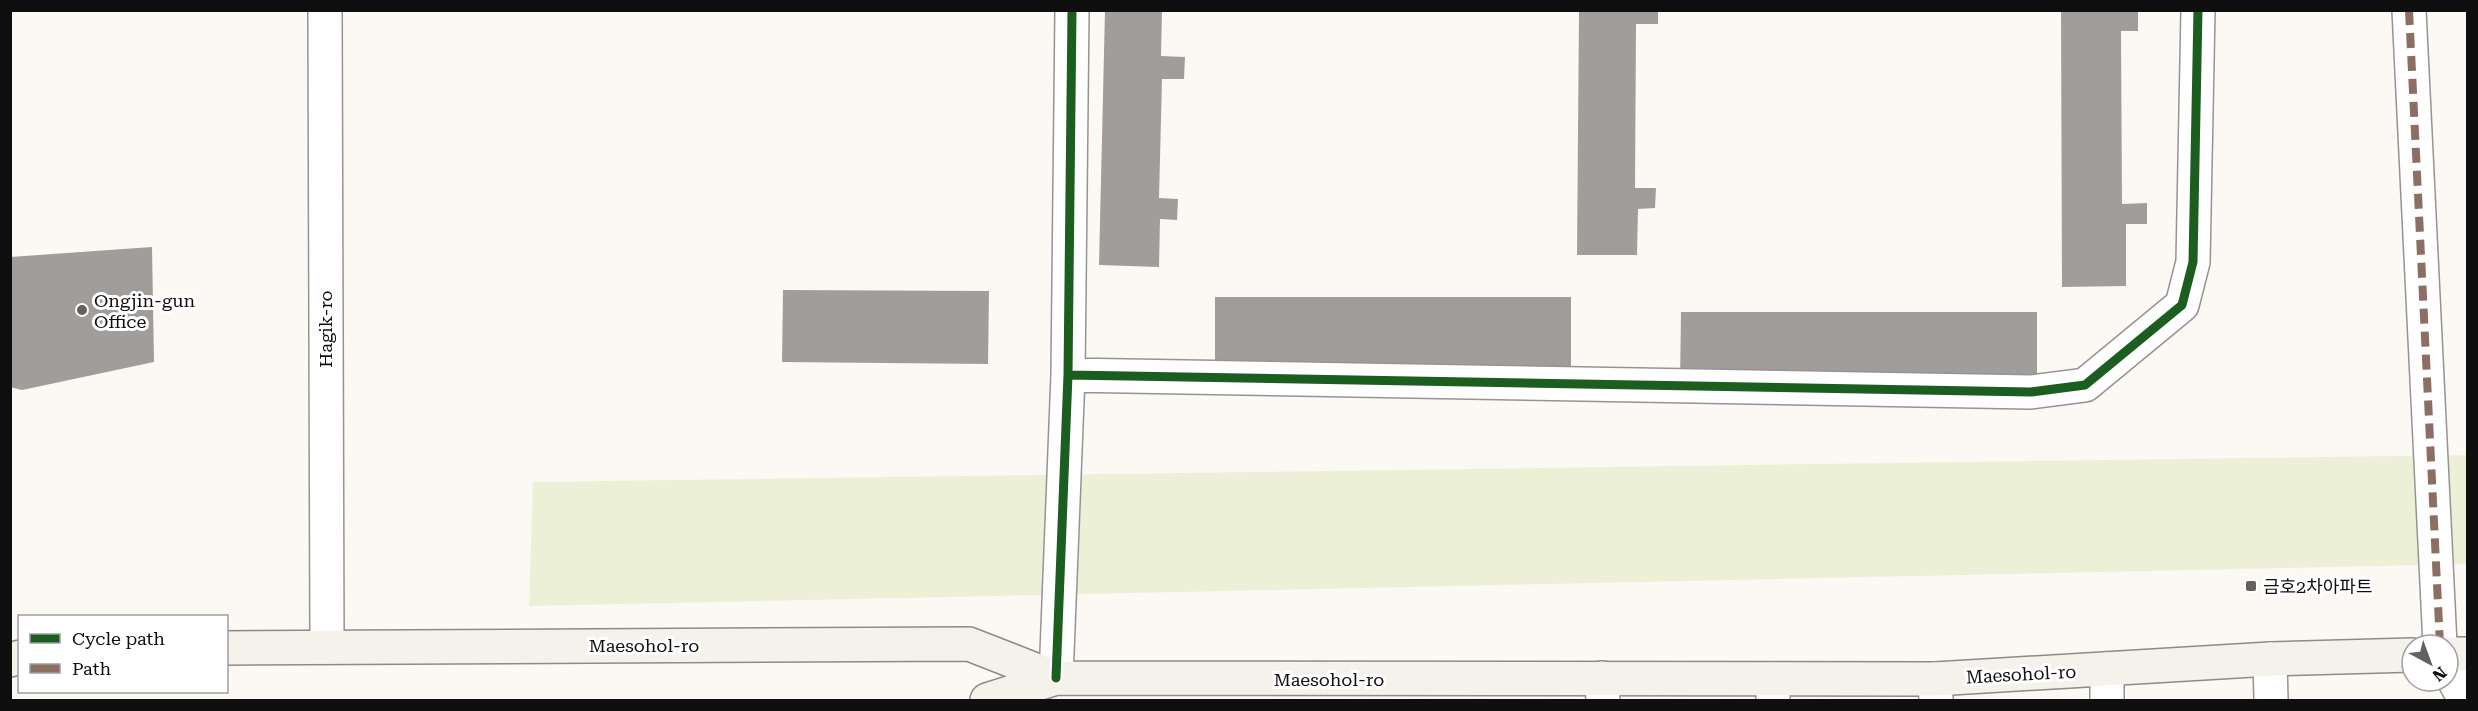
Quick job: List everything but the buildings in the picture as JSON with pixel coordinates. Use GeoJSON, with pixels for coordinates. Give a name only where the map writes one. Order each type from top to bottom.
{"type":"FeatureCollection","features":[{"type":"Feature","properties":{"kind":"main road","name":"Maesohol-ro"},"geometry":{"type":"LineString","coordinates":[[228,648],[969,644],[1056,678],[1423,690],[1936,690],[2107,669],[2270,659],[2400,655]]}},
{"type":"Feature","properties":{"kind":"main road","name":"Maesohol-ro"},"geometry":{"type":"LineString","coordinates":[[987,700],[1056,678]]}},
{"type":"Feature","properties":{"kind":"street","name":"Hagik-ro"},"geometry":{"type":"LineString","coordinates":[[325,10],[327,647]]}},
{"type":"Feature","properties":{"kind":"street"},"geometry":{"type":"LineString","coordinates":[[1056,678],[1068,375],[1072,10]]}},
{"type":"Feature","properties":{"kind":"street"},"geometry":{"type":"LineString","coordinates":[[1068,375],[2031,392],[2085,385],[2182,305],[2193,262],[2198,10]]}},
{"type":"Feature","properties":{"kind":"street"},"geometry":{"type":"LineString","coordinates":[[2409,10],[2439,633]]}},
{"type":"Feature","properties":{"kind":"street"},"geometry":{"type":"LineString","coordinates":[[2270,659],[2271,700]]}},
{"type":"Feature","properties":{"kind":"street"},"geometry":{"type":"LineString","coordinates":[[2107,669],[2107,700]]}},
{"type":"Feature","properties":{"kind":"green space"},"geometry":{"type":"Polygon","coordinates":[[[2467,455],[2467,564],[529,606],[533,482],[2467,455]]]}},
{"type":"Feature","properties":{"kind":"marked path"},"geometry":{"type":"LineString","coordinates":[[2409,10],[2439,633]]}},
{"type":"Feature","properties":{"kind":"cycle path"},"geometry":{"type":"LineString","coordinates":[[1056,678],[1068,375],[1072,10]]}},
{"type":"Feature","properties":{"kind":"cycle path"},"geometry":{"type":"LineString","coordinates":[[1068,375],[2031,392],[2085,385],[2182,305],[2193,262],[2198,10]]}},
{"type":"Feature","properties":{"kind":"place","name":"Ongjin-gun Office"},"geometry":{"type":"Point","coordinates":[82,310]}},
{"type":"Feature","properties":{"kind":"place","name":"금호2차아파트"},"geometry":{"type":"Point","coordinates":[2251,586]}}]}
